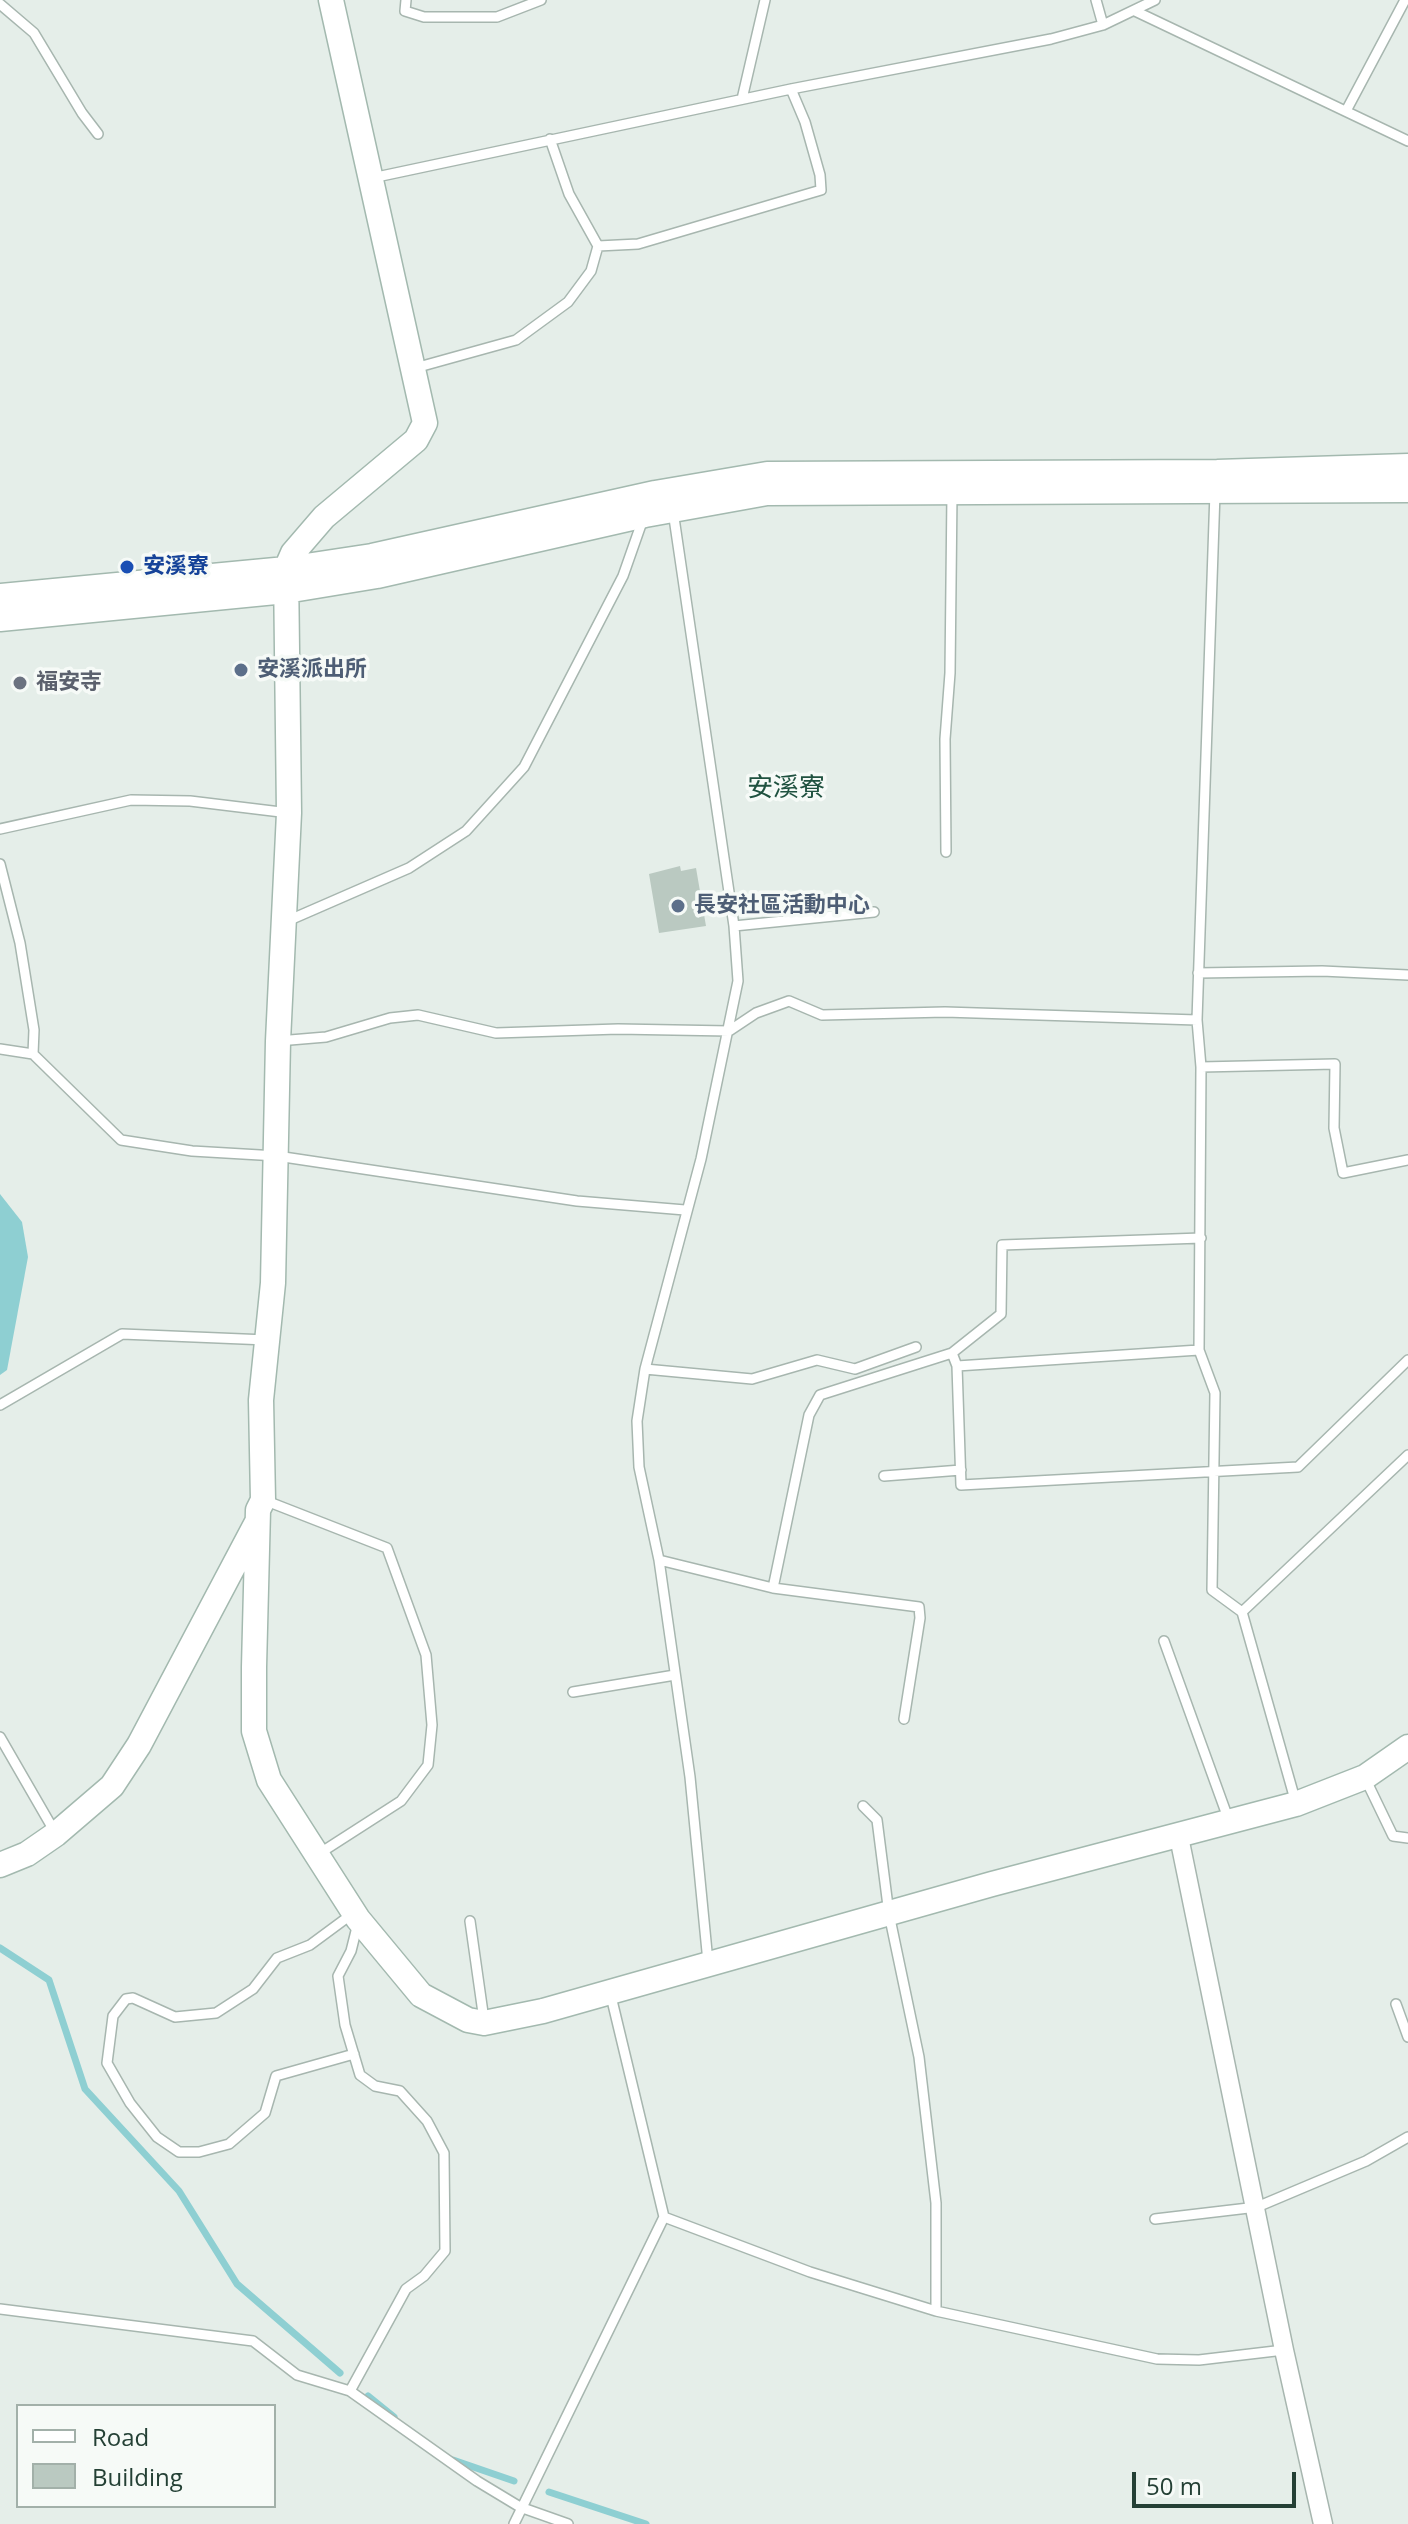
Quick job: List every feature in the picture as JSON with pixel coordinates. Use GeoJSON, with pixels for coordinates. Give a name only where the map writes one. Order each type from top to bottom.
{"type":"FeatureCollection","features":[{"type":"Feature","properties":{"kind":"street"},"geometry":{"type":"LineString","coordinates":[[331,0],[425,423],[416,440],[324,517],[293,553],[286,580],[289,813],[278,1041],[273,1283],[261,1400],[254,1731],[269,1780],[356,1916],[421,1995],[468,2020],[484,2023],[543,2011],[610,1989],[1230,1824],[1296,1804],[1365,1777],[1408,1747]]}},
{"type":"Feature","properties":{"kind":"street"},"geometry":{"type":"LineString","coordinates":[[0,596],[377,576],[767,474],[1217,472],[1408,466]]}},
{"type":"Feature","properties":{"kind":"street"},"geometry":{"type":"LineString","coordinates":[[650,504],[673,510],[767,493],[1408,490]]}},
{"type":"Feature","properties":{"kind":"street"},"geometry":{"type":"LineString","coordinates":[[0,619],[286,580]]}},
{"type":"Feature","properties":{"kind":"street"},"geometry":{"type":"LineString","coordinates":[[0,1865],[27,1854],[56,1834],[112,1786],[139,1745],[260,1510]]}},
{"type":"Feature","properties":{"kind":"street"},"geometry":{"type":"LineString","coordinates":[[1179,1837],[1284,2350],[1323,2524]]}},
{"type":"Feature","properties":{"kind":"lane"},"geometry":{"type":"LineString","coordinates":[[406,0],[405,11],[424,17],[497,17],[541,0]]}},
{"type":"Feature","properties":{"kind":"lane"},"geometry":{"type":"LineString","coordinates":[[742,99],[765,0]]}},
{"type":"Feature","properties":{"kind":"lane"},"geometry":{"type":"LineString","coordinates":[[1096,0],[1103,25]]}},
{"type":"Feature","properties":{"kind":"lane"},"geometry":{"type":"LineString","coordinates":[[371,179],[742,99],[1051,39],[1103,25],[1155,0]]}},
{"type":"Feature","properties":{"kind":"lane"},"geometry":{"type":"LineString","coordinates":[[1346,111],[1405,0]]}},
{"type":"Feature","properties":{"kind":"lane"},"geometry":{"type":"LineString","coordinates":[[0,4],[34,33],[98,134]]}},
{"type":"Feature","properties":{"kind":"lane"},"geometry":{"type":"LineString","coordinates":[[1135,11],[1408,141]]}},
{"type":"Feature","properties":{"kind":"lane"},"geometry":{"type":"LineString","coordinates":[[598,246],[638,244],[821,190],[820,175],[805,122],[791,89]]}},
{"type":"Feature","properties":{"kind":"lane"},"geometry":{"type":"LineString","coordinates":[[415,368],[516,340],[568,302],[591,271],[598,246],[569,194],[550,139]]}},
{"type":"Feature","properties":{"kind":"lane"},"geometry":{"type":"LineString","coordinates":[[1215,492],[1197,1020],[1201,1067],[1199,1350],[1215,1393],[1212,1590],[1242,1612],[1296,1804]]}},
{"type":"Feature","properties":{"kind":"lane"},"geometry":{"type":"LineString","coordinates":[[946,852],[945,739],[950,673],[952,493]]}},
{"type":"Feature","properties":{"kind":"lane"},"geometry":{"type":"LineString","coordinates":[[283,923],[409,868],[466,831],[524,767],[623,576],[650,504]]}},
{"type":"Feature","properties":{"kind":"lane"},"geometry":{"type":"LineString","coordinates":[[673,510],[734,926],[738,981],[701,1159],[645,1369],[637,1421],[639,1467],[659,1560],[690,1777],[709,1965]]}},
{"type":"Feature","properties":{"kind":"lane"},"geometry":{"type":"LineString","coordinates":[[0,829],[131,800],[190,801],[289,813]]}},
{"type":"Feature","properties":{"kind":"lane"},"geometry":{"type":"LineString","coordinates":[[0,864],[20,943],[34,1030],[33,1054]]}},
{"type":"Feature","properties":{"kind":"lane"},"geometry":{"type":"LineString","coordinates":[[734,926],[874,912]]}},
{"type":"Feature","properties":{"kind":"lane"},"geometry":{"type":"LineString","coordinates":[[1198,973],[1322,971],[1408,975]]}},
{"type":"Feature","properties":{"kind":"lane"},"geometry":{"type":"LineString","coordinates":[[278,1041],[326,1037],[390,1018],[418,1015],[496,1033],[618,1029],[729,1031],[756,1013],[789,1001],[822,1015],[945,1012],[1197,1020]]}},
{"type":"Feature","properties":{"kind":"lane"},"geometry":{"type":"LineString","coordinates":[[0,1049],[33,1054],[121,1140],[192,1151],[277,1156],[577,1201],[685,1210]]}},
{"type":"Feature","properties":{"kind":"lane"},"geometry":{"type":"LineString","coordinates":[[1201,1067],[1335,1064],[1334,1128],[1343,1173],[1408,1160]]}},
{"type":"Feature","properties":{"kind":"lane"},"geometry":{"type":"LineString","coordinates":[[773,1588],[809,1415],[820,1395],[952,1353],[1001,1314],[1002,1245],[1201,1238]]}},
{"type":"Feature","properties":{"kind":"lane"},"geometry":{"type":"LineString","coordinates":[[0,1405],[122,1334],[267,1340]]}},
{"type":"Feature","properties":{"kind":"lane"},"geometry":{"type":"LineString","coordinates":[[645,1369],[752,1379],[817,1360],[855,1369],[916,1347]]}},
{"type":"Feature","properties":{"kind":"lane"},"geometry":{"type":"LineString","coordinates":[[957,1366],[1199,1350]]}},
{"type":"Feature","properties":{"kind":"lane"},"geometry":{"type":"LineString","coordinates":[[952,1353],[957,1366],[961,1485],[1298,1467],[1408,1360]]}},
{"type":"Feature","properties":{"kind":"lane"},"geometry":{"type":"LineString","coordinates":[[1242,1612],[1408,1455]]}},
{"type":"Feature","properties":{"kind":"lane"},"geometry":{"type":"LineString","coordinates":[[884,1476],[961,1470]]}},
{"type":"Feature","properties":{"kind":"lane"},"geometry":{"type":"LineString","coordinates":[[260,1510],[387,1548],[426,1655],[432,1725],[428,1765],[401,1801],[317,1855]]}},
{"type":"Feature","properties":{"kind":"lane"},"geometry":{"type":"LineString","coordinates":[[659,1560],[773,1588],[919,1607],[920,1618],[904,1719]]}},
{"type":"Feature","properties":{"kind":"lane"},"geometry":{"type":"LineString","coordinates":[[1164,1641],[1230,1824]]}},
{"type":"Feature","properties":{"kind":"lane"},"geometry":{"type":"LineString","coordinates":[[573,1692],[675,1675]]}},
{"type":"Feature","properties":{"kind":"lane"},"geometry":{"type":"LineString","coordinates":[[0,1737],[56,1834]]}},
{"type":"Feature","properties":{"kind":"lane"},"geometry":{"type":"LineString","coordinates":[[1365,1777],[1393,1836],[1408,1838]]}},
{"type":"Feature","properties":{"kind":"lane"},"geometry":{"type":"LineString","coordinates":[[863,1806],[877,1820],[889,1914],[919,2057],[936,2203],[936,2311]]}},
{"type":"Feature","properties":{"kind":"lane"},"geometry":{"type":"LineString","coordinates":[[350,2391],[406,2289],[424,2276],[445,2251],[444,2153],[416,2108],[400,2091],[375,2086],[360,2075],[354,2054],[338,1976],[351,1951],[356,1916]]}},
{"type":"Feature","properties":{"kind":"lane"},"geometry":{"type":"LineString","coordinates":[[354,2054],[276,2076],[265,2113],[229,2144],[199,2152],[179,2152],[157,2137],[130,2103],[107,2063],[113,2016],[126,1999],[133,1998],[175,2017],[216,2013],[253,1989],[277,1958],[310,1945],[356,1916]]}},
{"type":"Feature","properties":{"kind":"lane"},"geometry":{"type":"LineString","coordinates":[[470,1921],[484,2023]]}},
{"type":"Feature","properties":{"kind":"lane"},"geometry":{"type":"LineString","coordinates":[[514,2524],[664,2217],[610,1989]]}},
{"type":"Feature","properties":{"kind":"lane"},"geometry":{"type":"LineString","coordinates":[[1396,2004],[1408,2037]]}},
{"type":"Feature","properties":{"kind":"lane"},"geometry":{"type":"LineString","coordinates":[[1155,2219],[1257,2207],[1366,2161],[1408,2137]]}},
{"type":"Feature","properties":{"kind":"lane"},"geometry":{"type":"LineString","coordinates":[[664,2217],[810,2272],[936,2311],[1157,2359],[1199,2360],[1284,2350]]}},
{"type":"Feature","properties":{"kind":"lane"},"geometry":{"type":"LineString","coordinates":[[0,2309],[253,2341],[297,2375],[350,2391],[477,2481],[520,2507],[568,2524]]}},
{"type":"Feature","properties":{"kind":"water"},"geometry":{"type":"Polygon","coordinates":[[[0,1194],[22,1222],[28,1257],[7,1370],[0,1375],[0,1194]]]}},
{"type":"Feature","properties":{"kind":"building","name":"長安社區活動中心"},"geometry":{"type":"Polygon","coordinates":[[[680,866],[681,871],[696,868],[706,926],[659,933],[649,874],[680,866]]]}},
{"type":"Feature","properties":{"kind":"waterway"},"geometry":{"type":"LineString","coordinates":[[0,1948],[49,1980],[85,2089],[179,2191],[237,2284],[340,2373]]}},
{"type":"Feature","properties":{"kind":"waterway"},"geometry":{"type":"LineString","coordinates":[[368,2396],[394,2417]]}},
{"type":"Feature","properties":{"kind":"waterway"},"geometry":{"type":"LineString","coordinates":[[453,2460],[514,2481]]}},
{"type":"Feature","properties":{"kind":"waterway"},"geometry":{"type":"LineString","coordinates":[[549,2492],[646,2524]]}},
{"type":"Feature","properties":{"kind":"place","name":"安溪寮"},"geometry":{"type":"Point","coordinates":[127,567]}},
{"type":"Feature","properties":{"kind":"place","name":"安溪派出所"},"geometry":{"type":"Point","coordinates":[241,670]}},
{"type":"Feature","properties":{"kind":"place","name":"福安寺"},"geometry":{"type":"Point","coordinates":[20,683]}},
{"type":"Feature","properties":{"kind":"place","name":"長安社區活動中心"},"geometry":{"type":"Point","coordinates":[678,906]}},
{"type":"Feature","properties":{"kind":"district","name":"安溪寮"},"geometry":{"type":"Point","coordinates":[786,789]}}]}
